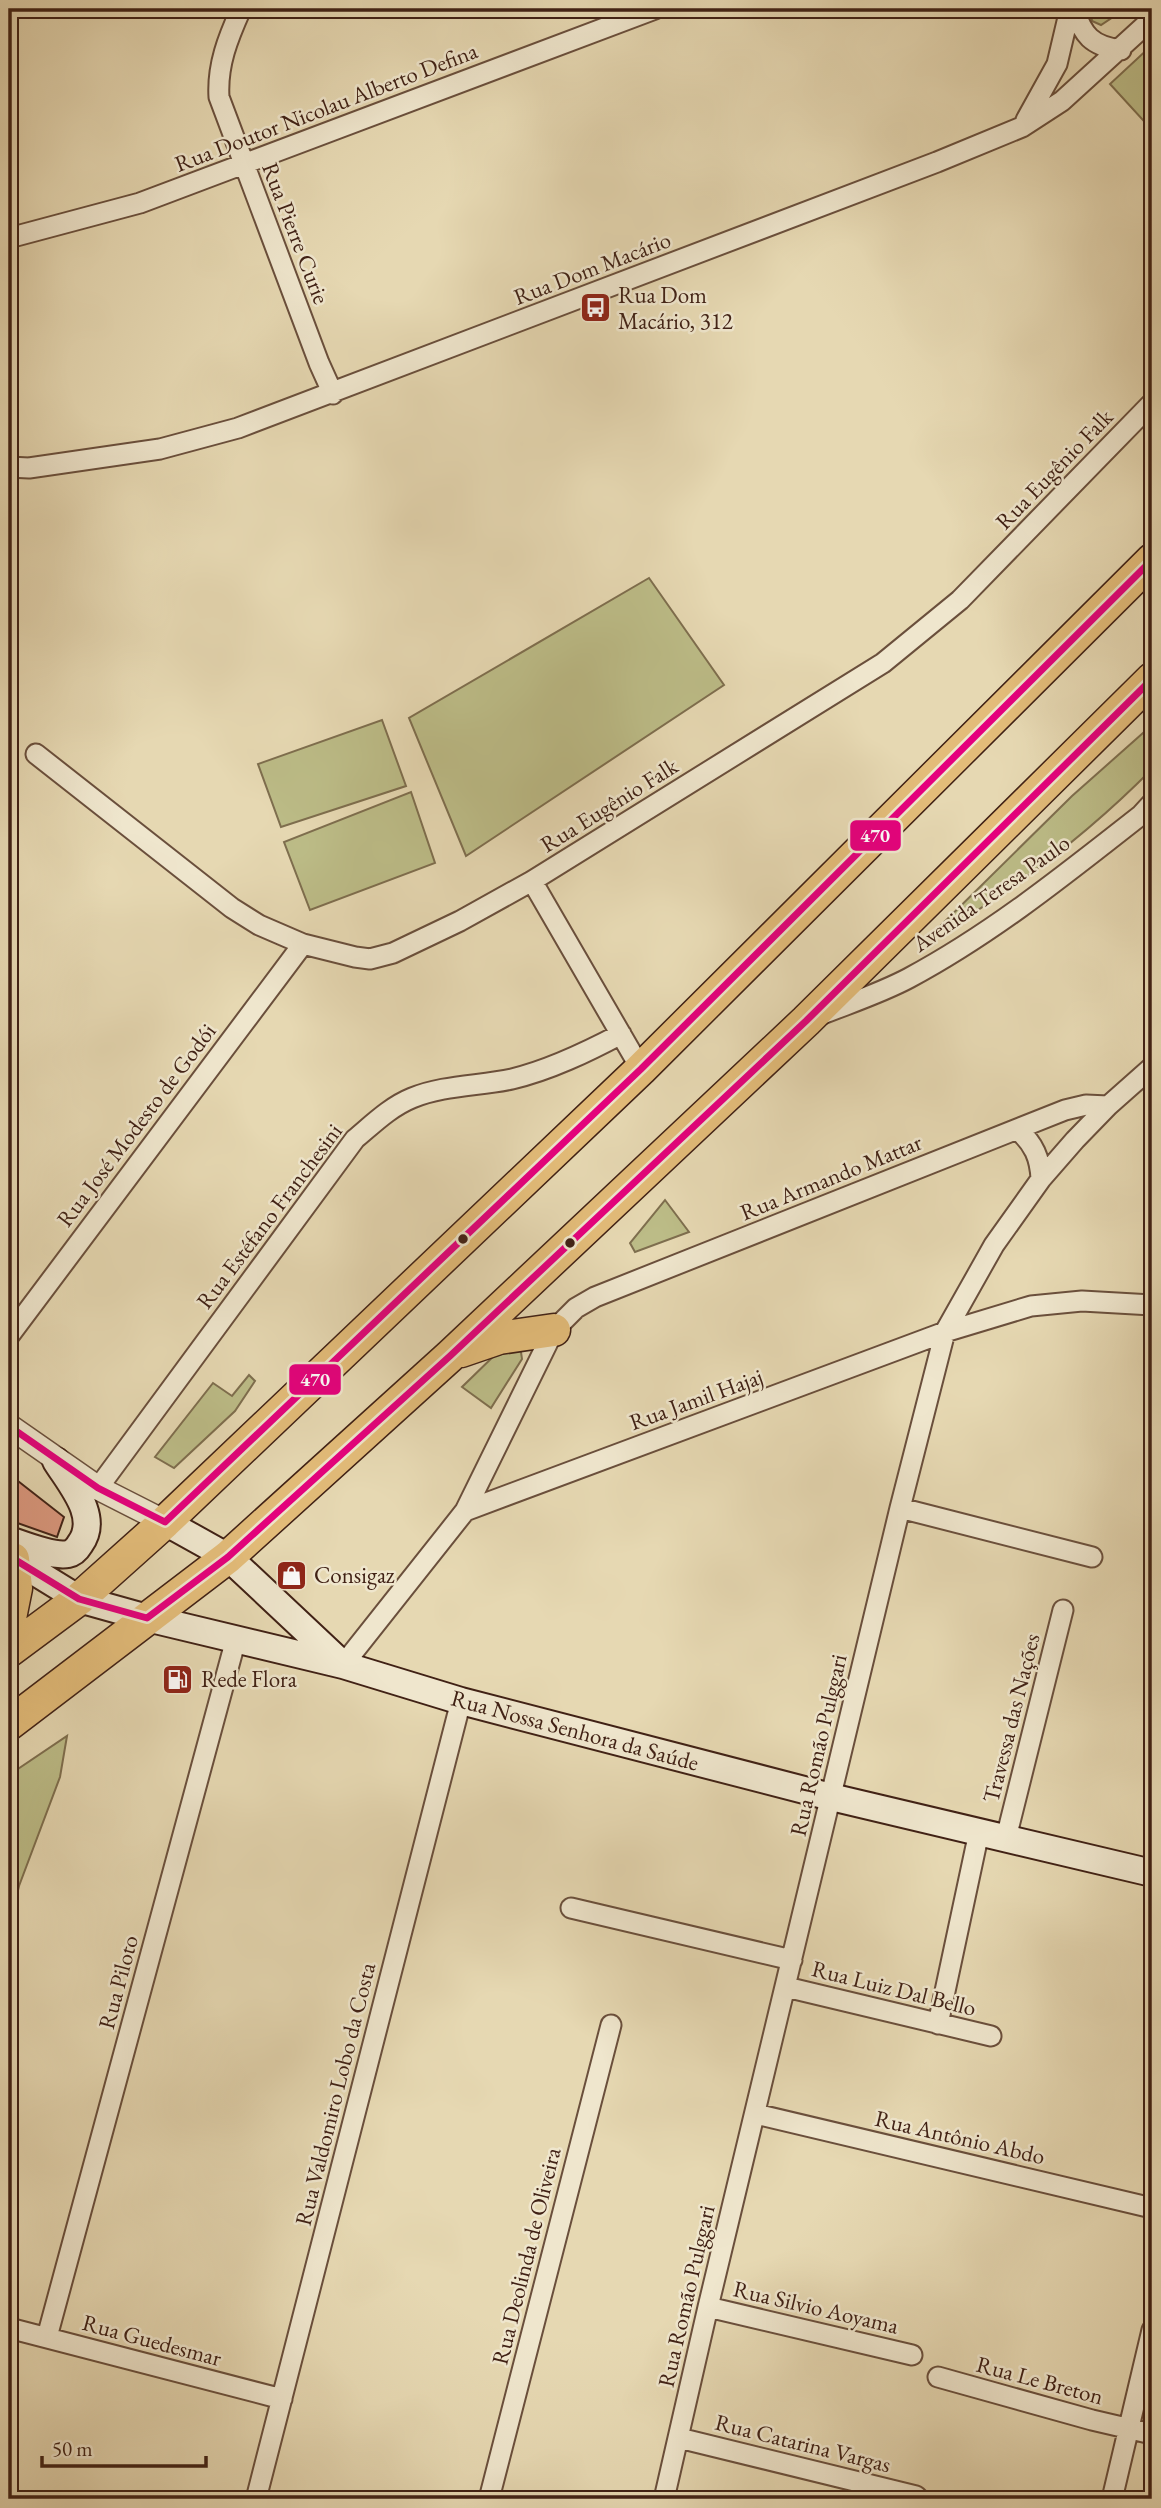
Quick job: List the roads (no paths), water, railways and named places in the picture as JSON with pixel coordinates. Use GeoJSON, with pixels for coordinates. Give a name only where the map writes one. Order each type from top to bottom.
{"type":"FeatureCollection","features":[{"type":"Feature","properties":{"kind":"highway"},"geometry":{"type":"LineString","coordinates":[[9,1651],[79,1599],[165,1522],[641,1069],[1152,560]]}},
{"type":"Feature","properties":{"kind":"highway"},"geometry":{"type":"LineString","coordinates":[[9,1724],[228,1557],[450,1356],[806,1021],[1151,680]]}},
{"type":"Feature","properties":{"kind":"highway"},"geometry":{"type":"LineString","coordinates":[[450,1356],[478,1344],[565,1319]]}},
{"type":"Feature","properties":{"kind":"highway"},"geometry":{"type":"LineString","coordinates":[[9,1623],[16,1588],[10,1552]]}},
{"type":"Feature","properties":{"kind":"main road"},"geometry":{"type":"LineString","coordinates":[[10,1552],[69,1554],[77,1549],[84,1539],[88,1519],[56,1461]]}},
{"type":"Feature","properties":{"kind":"main road"},"geometry":{"type":"LineString","coordinates":[[165,1522],[228,1557],[343,1665]]}},
{"type":"Feature","properties":{"kind":"main road","name":"Rua Nossa Senhora da Saúde"},"geometry":{"type":"LineString","coordinates":[[10,1552],[79,1599],[343,1665],[461,1702],[831,1797],[1152,1873]]}},
{"type":"Feature","properties":{"kind":"street","name":"Rua Pierre Curie"},"geometry":{"type":"LineString","coordinates":[[241,9],[222,57],[218,81],[219,97],[333,394]]}},
{"type":"Feature","properties":{"kind":"street","name":"Rua Doutor Nicolau Alberto Defina"},"geometry":{"type":"LineString","coordinates":[[9,238],[140,203],[655,9]]}},
{"type":"Feature","properties":{"kind":"street"},"geometry":{"type":"LineString","coordinates":[[1072,9],[1081,29],[1089,38],[1100,46],[1121,50]]}},
{"type":"Feature","properties":{"kind":"street"},"geometry":{"type":"LineString","coordinates":[[1022,127],[1057,64],[1072,9]]}},
{"type":"Feature","properties":{"kind":"street","name":"Rua Dom Macário"},"geometry":{"type":"LineString","coordinates":[[9,467],[29,468],[160,449],[238,428],[937,162],[1022,127],[1062,101],[1152,19]]}},
{"type":"Feature","properties":{"kind":"street","name":"Rua Eugênio Falk"},"geometry":{"type":"LineString","coordinates":[[36,754],[232,908],[260,925],[303,944],[355,957],[370,958],[393,953],[460,921],[532,881],[850,685],[893,655],[960,600],[1152,403]]}},
{"type":"Feature","properties":{"kind":"street","name":"Avenida Teresa Paulo"},"geometry":{"type":"LineString","coordinates":[[806,1021],[907,979],[956,952],[1025,905],[1141,815],[1152,803]]}},
{"type":"Feature","properties":{"kind":"street"},"geometry":{"type":"LineString","coordinates":[[532,881],[641,1069]]}},
{"type":"Feature","properties":{"kind":"street","name":"Rua José Modesto de Godói"},"geometry":{"type":"LineString","coordinates":[[9,1336],[303,944]]}},
{"type":"Feature","properties":{"kind":"street","name":"Rua Estéfano Franchesini"},"geometry":{"type":"LineString","coordinates":[[98,1488],[355,1139],[391,1109],[413,1097],[514,1078],[587,1052],[621,1034]]}},
{"type":"Feature","properties":{"kind":"street","name":"Rua Romão Pulggari"},"geometry":{"type":"LineString","coordinates":[[664,2499],[944,1332],[994,1245],[1041,1180],[1108,1105],[1143,1085],[1152,1067]]}},
{"type":"Feature","properties":{"kind":"street","name":"Rua Armando Mattar"},"geometry":{"type":"LineString","coordinates":[[565,1319],[596,1297],[1065,1110],[1086,1104],[1108,1105]]}},
{"type":"Feature","properties":{"kind":"street"},"geometry":{"type":"LineString","coordinates":[[1018,1130],[1029,1139],[1036,1152],[1041,1165],[1041,1180]]}},
{"type":"Feature","properties":{"kind":"street","name":"Rua Jamil Hajaj"},"geometry":{"type":"LineString","coordinates":[[465,1511],[944,1332],[1031,1306],[1082,1301],[1152,1305]]}},
{"type":"Feature","properties":{"kind":"street"},"geometry":{"type":"LineString","coordinates":[[343,1665],[465,1511],[565,1319]]}},
{"type":"Feature","properties":{"kind":"street"},"geometry":{"type":"LineString","coordinates":[[9,1426],[98,1488],[165,1522]]}},
{"type":"Feature","properties":{"kind":"street"},"geometry":{"type":"LineString","coordinates":[[900,1508],[1092,1557]]}},
{"type":"Feature","properties":{"kind":"street","name":"Travessa das Nações"},"geometry":{"type":"LineString","coordinates":[[1006,1838],[1063,1610]]}},
{"type":"Feature","properties":{"kind":"street","name":"Rua Piloto"},"geometry":{"type":"LineString","coordinates":[[47,2337],[236,1639]]}},
{"type":"Feature","properties":{"kind":"street","name":"Rua Valdomiro Lobo da Costa"},"geometry":{"type":"LineString","coordinates":[[256,2499],[461,1702]]}},
{"type":"Feature","properties":{"kind":"street"},"geometry":{"type":"LineString","coordinates":[[938,2024],[979,1832]]}},
{"type":"Feature","properties":{"kind":"street"},"geometry":{"type":"LineString","coordinates":[[571,1908],[792,1960]]}},
{"type":"Feature","properties":{"kind":"street","name":"Rua Luiz Dal Bello"},"geometry":{"type":"LineString","coordinates":[[786,1987],[991,2036]]}},
{"type":"Feature","properties":{"kind":"street","name":"Rua Deolinda de Oliveira"},"geometry":{"type":"LineString","coordinates":[[489,2499],[611,2025]]}},
{"type":"Feature","properties":{"kind":"street","name":"Rua Antônio Abdo"},"geometry":{"type":"LineString","coordinates":[[756,2114],[1152,2208]]}},
{"type":"Feature","properties":{"kind":"street","name":"Rua Silvio Aoyama"},"geometry":{"type":"LineString","coordinates":[[708,2307],[912,2355]]}},
{"type":"Feature","properties":{"kind":"street","name":"Rua Guedesmar"},"geometry":{"type":"LineString","coordinates":[[9,2328],[282,2399]]}},
{"type":"Feature","properties":{"kind":"street"},"geometry":{"type":"LineString","coordinates":[[1112,2499],[1152,2330]]}},
{"type":"Feature","properties":{"kind":"street","name":"Rua Le Breton"},"geometry":{"type":"LineString","coordinates":[[938,2377],[1152,2434]]}},
{"type":"Feature","properties":{"kind":"street","name":"Rua Catarina Vargas"},"geometry":{"type":"LineString","coordinates":[[678,2438],[918,2498]]}},
{"type":"Feature","properties":{"kind":"place","name":"Rua Dom Macário, 312"},"geometry":{"type":"Point","coordinates":[595,308]}},
{"type":"Feature","properties":{"kind":"place","name":"Consigaz"},"geometry":{"type":"Point","coordinates":[291,1575]}},
{"type":"Feature","properties":{"kind":"place","name":"Rede Flora"},"geometry":{"type":"Point","coordinates":[178,1679]}}]}
